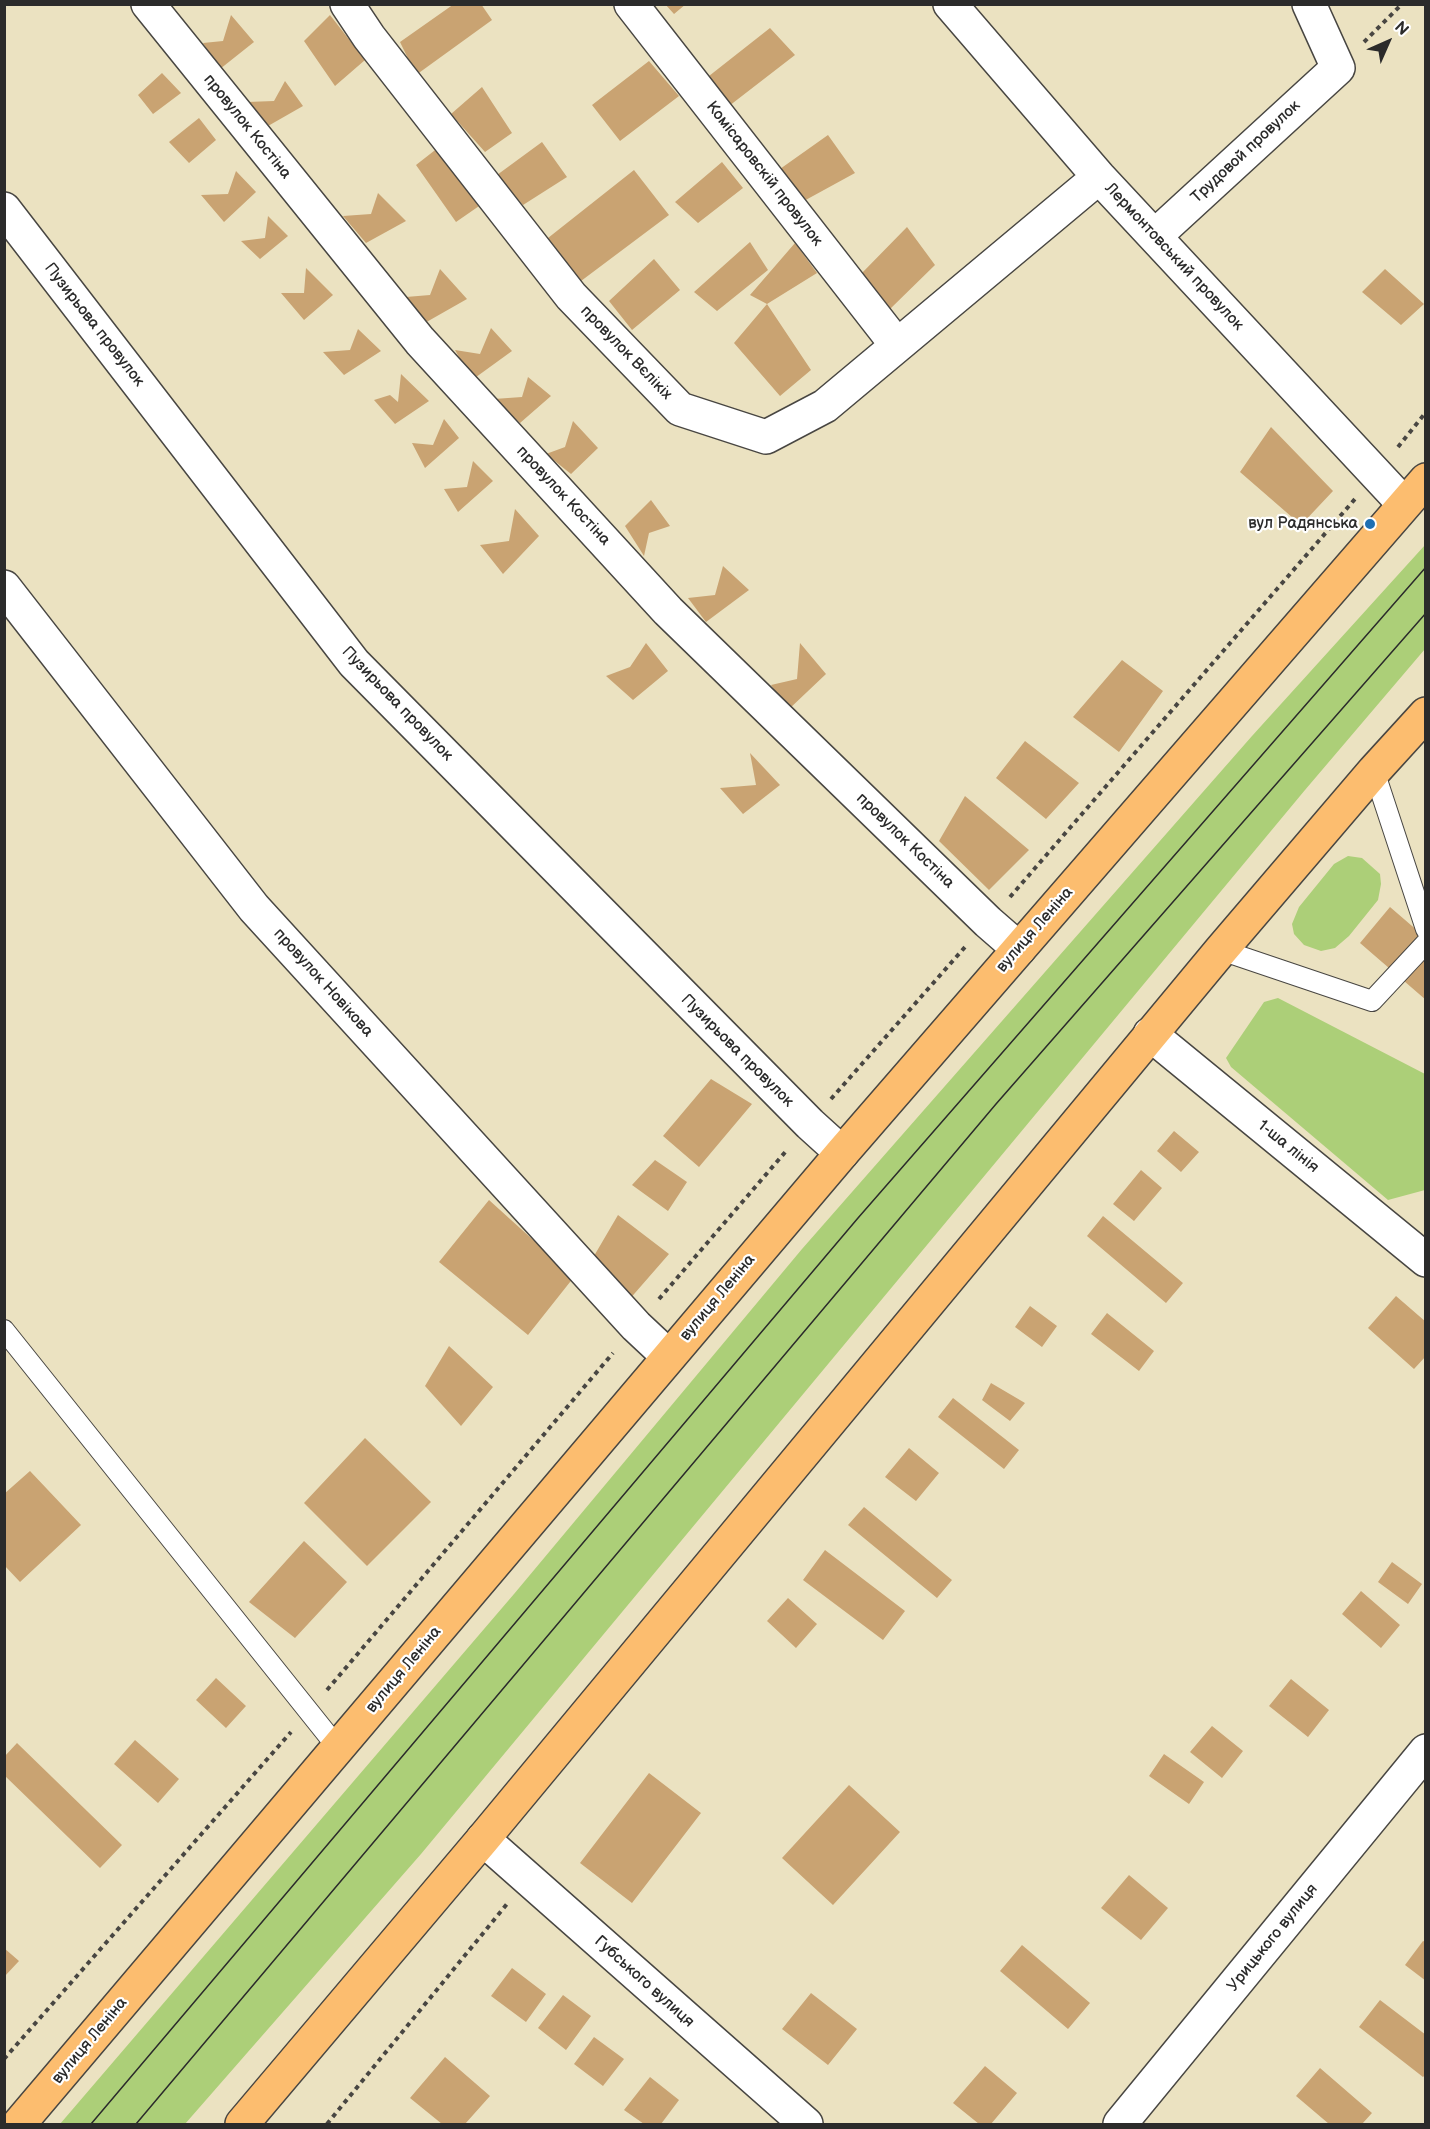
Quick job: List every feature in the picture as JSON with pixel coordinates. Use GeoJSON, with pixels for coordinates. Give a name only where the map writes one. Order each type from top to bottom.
{"type":"FeatureCollection","features":[{"type":"Feature","properties":{"kind":"main road","name":"вулиця Леніна"},"geometry":{"type":"LineString","coordinates":[[20,2124],[668,1356],[1415,492]]}},
{"type":"Feature","properties":{"kind":"main road"},"geometry":{"type":"LineString","coordinates":[[242,2124],[483,1839],[1221,950],[1425,714]]}},
{"type":"Feature","properties":{"kind":"street","name":"провулок Костіна"},"geometry":{"type":"LineString","coordinates":[[148,4],[428,349],[668,611],[988,922],[1019,949]]}},
{"type":"Feature","properties":{"kind":"street","name":"провулок Вєлікіх"},"geometry":{"type":"LineString","coordinates":[[346,4],[369,37],[571,296],[680,409],[765,437],[825,406],[896,344],[1099,177]]}},
{"type":"Feature","properties":{"kind":"street","name":"Комісаровскій провулок"},"geometry":{"type":"LineString","coordinates":[[631,4],[896,344]]}},
{"type":"Feature","properties":{"kind":"street","name":"Лермонтовський провулок"},"geometry":{"type":"LineString","coordinates":[[950,4],[1099,177],[1376,474],[1415,492]]}},
{"type":"Feature","properties":{"kind":"street","name":"Трудовой провулок"},"geometry":{"type":"LineString","coordinates":[[1155,236],[1338,68],[1309,4]]}},
{"type":"Feature","properties":{"kind":"street","name":"Пузирьова провулок"},"geometry":{"type":"LineString","coordinates":[[4,209],[354,663],[810,1124],[842,1153]]}},
{"type":"Feature","properties":{"kind":"street","name":"провулок Новікова"},"geometry":{"type":"LineString","coordinates":[[4,587],[254,908],[636,1326],[668,1356]]}},
{"type":"Feature","properties":{"kind":"street","name":"1-ша лінія"},"geometry":{"type":"LineString","coordinates":[[1150,1035],[1425,1260]]}},
{"type":"Feature","properties":{"kind":"street","name":"Урицького вулиця"},"geometry":{"type":"LineString","coordinates":[[1120,2124],[1425,1751]]}},
{"type":"Feature","properties":{"kind":"street","name":"Губського вулиця"},"geometry":{"type":"LineString","coordinates":[[483,1839],[806,2124]]}},
{"type":"Feature","properties":{"kind":"lane"},"geometry":{"type":"LineString","coordinates":[[1374,771],[1425,929]]}},
{"type":"Feature","properties":{"kind":"lane"},"geometry":{"type":"LineString","coordinates":[[1221,950],[1372,1001],[1425,943]]}},
{"type":"Feature","properties":{"kind":"lane"},"geometry":{"type":"LineString","coordinates":[[4,1330],[338,1748]]}},
{"type":"Feature","properties":{"kind":"path"},"geometry":{"type":"LineString","coordinates":[[1390,15],[1402,4]]}},
{"type":"Feature","properties":{"kind":"path"},"geometry":{"type":"LineString","coordinates":[[4,2059],[310,1711],[636,1326],[1376,474],[1425,412]]}},
{"type":"Feature","properties":{"kind":"path"},"geometry":{"type":"LineString","coordinates":[[327,2124],[528,1879]]}},
{"type":"Feature","properties":{"kind":"green space"},"geometry":{"type":"Polygon","coordinates":[[[1425,545],[1425,649],[1305,790],[421,1854],[185,2124],[60,2124],[514,1594],[802,1249],[1252,736],[1425,545]]]}},
{"type":"Feature","properties":{"kind":"green space"},"geometry":{"type":"Polygon","coordinates":[[[1348,856],[1362,858],[1380,874],[1378,900],[1349,936],[1335,948],[1321,951],[1304,945],[1294,934],[1292,924],[1299,907],[1334,864],[1348,856]]]}},
{"type":"Feature","properties":{"kind":"green space"},"geometry":{"type":"Polygon","coordinates":[[[1278,998],[1425,1074],[1425,1190],[1388,1200],[1231,1067],[1226,1058],[1264,1002],[1278,998]]]}},
{"type":"Feature","properties":{"kind":"building"},"geometry":{"type":"Polygon","coordinates":[[[454,4],[481,4],[492,20],[416,75],[400,42],[454,4]]]}},
{"type":"Feature","properties":{"kind":"building"},"geometry":{"type":"Polygon","coordinates":[[[665,4],[686,4],[674,14],[665,4]]]}},
{"type":"Feature","properties":{"kind":"building"},"geometry":{"type":"Polygon","coordinates":[[[231,15],[254,42],[220,69],[203,43],[223,41],[231,15]]]}},
{"type":"Feature","properties":{"kind":"building"},"geometry":{"type":"Polygon","coordinates":[[[330,15],[365,60],[335,86],[304,41],[330,15]]]}},
{"type":"Feature","properties":{"kind":"building"},"geometry":{"type":"Polygon","coordinates":[[[770,28],[795,55],[729,106],[709,76],[770,28]]]}},
{"type":"Feature","properties":{"kind":"building"},"geometry":{"type":"Polygon","coordinates":[[[649,61],[679,96],[620,141],[592,105],[649,61]]]}},
{"type":"Feature","properties":{"kind":"building"},"geometry":{"type":"Polygon","coordinates":[[[162,73],[181,93],[153,114],[138,95],[162,73]]]}},
{"type":"Feature","properties":{"kind":"building"},"geometry":{"type":"Polygon","coordinates":[[[285,81],[303,106],[268,126],[247,102],[274,101],[285,81]]]}},
{"type":"Feature","properties":{"kind":"building"},"geometry":{"type":"Polygon","coordinates":[[[482,87],[512,133],[485,152],[451,114],[482,87]]]}},
{"type":"Feature","properties":{"kind":"building"},"geometry":{"type":"Polygon","coordinates":[[[199,118],[216,140],[189,163],[169,142],[199,118]]]}},
{"type":"Feature","properties":{"kind":"building"},"geometry":{"type":"Polygon","coordinates":[[[828,135],[855,173],[802,202],[780,169],[828,135]]]}},
{"type":"Feature","properties":{"kind":"building"},"geometry":{"type":"Polygon","coordinates":[[[542,142],[567,177],[523,205],[497,175],[542,142]]]}},
{"type":"Feature","properties":{"kind":"building"},"geometry":{"type":"Polygon","coordinates":[[[439,147],[482,204],[456,222],[416,165],[439,147]]]}},
{"type":"Feature","properties":{"kind":"building"},"geometry":{"type":"Polygon","coordinates":[[[722,162],[743,188],[698,223],[675,202],[722,162]]]}},
{"type":"Feature","properties":{"kind":"building"},"geometry":{"type":"Polygon","coordinates":[[[634,170],[669,215],[581,281],[548,238],[634,170]]]}},
{"type":"Feature","properties":{"kind":"building"},"geometry":{"type":"Polygon","coordinates":[[[236,171],[256,192],[224,222],[201,195],[228,194],[236,171]]]}},
{"type":"Feature","properties":{"kind":"building"},"geometry":{"type":"Polygon","coordinates":[[[378,193],[406,221],[366,243],[343,216],[371,214],[378,193]]]}},
{"type":"Feature","properties":{"kind":"building"},"geometry":{"type":"Polygon","coordinates":[[[268,216],[288,236],[260,259],[241,241],[265,238],[268,216]]]}},
{"type":"Feature","properties":{"kind":"building"},"geometry":{"type":"Polygon","coordinates":[[[907,227],[935,265],[889,310],[861,274],[907,227]]]}},
{"type":"Feature","properties":{"kind":"building"},"geometry":{"type":"Polygon","coordinates":[[[750,242],[768,270],[717,311],[694,292],[750,242]]]}},
{"type":"Feature","properties":{"kind":"building"},"geometry":{"type":"Polygon","coordinates":[[[795,243],[817,273],[767,304],[750,295],[795,243]]]}},
{"type":"Feature","properties":{"kind":"building"},"geometry":{"type":"Polygon","coordinates":[[[654,259],[680,290],[632,330],[609,301],[654,259]]]}},
{"type":"Feature","properties":{"kind":"building"},"geometry":{"type":"Polygon","coordinates":[[[306,268],[333,295],[304,320],[281,293],[304,293],[306,268]]]}},
{"type":"Feature","properties":{"kind":"building"},"geometry":{"type":"Polygon","coordinates":[[[440,269],[467,299],[423,324],[406,297],[430,295],[440,269]]]}},
{"type":"Feature","properties":{"kind":"building"},"geometry":{"type":"Polygon","coordinates":[[[1385,269],[1424,304],[1401,325],[1362,292],[1385,269]]]}},
{"type":"Feature","properties":{"kind":"building"},"geometry":{"type":"Polygon","coordinates":[[[767,304],[811,370],[780,396],[734,343],[767,304]]]}},
{"type":"Feature","properties":{"kind":"building"},"geometry":{"type":"Polygon","coordinates":[[[491,328],[512,351],[472,380],[455,350],[480,354],[491,328]]]}},
{"type":"Feature","properties":{"kind":"building"},"geometry":{"type":"Polygon","coordinates":[[[358,329],[381,351],[344,375],[323,352],[350,350],[358,329]]]}},
{"type":"Feature","properties":{"kind":"building"},"geometry":{"type":"Polygon","coordinates":[[[401,374],[429,401],[395,424],[374,400],[390,395],[398,402],[401,374]]]}},
{"type":"Feature","properties":{"kind":"building"},"geometry":{"type":"Polygon","coordinates":[[[528,377],[551,396],[520,423],[494,399],[522,397],[528,377]]]}},
{"type":"Feature","properties":{"kind":"building"},"geometry":{"type":"Polygon","coordinates":[[[444,419],[459,438],[425,468],[412,443],[433,445],[444,419]]]}},
{"type":"Feature","properties":{"kind":"building"},"geometry":{"type":"Polygon","coordinates":[[[573,421],[598,448],[571,474],[546,454],[565,447],[573,421]]]}},
{"type":"Feature","properties":{"kind":"building"},"geometry":{"type":"Polygon","coordinates":[[[1271,427],[1333,491],[1301,525],[1240,472],[1271,427]]]}},
{"type":"Feature","properties":{"kind":"building"},"geometry":{"type":"Polygon","coordinates":[[[473,461],[493,481],[458,512],[444,489],[467,487],[473,461]]]}},
{"type":"Feature","properties":{"kind":"building"},"geometry":{"type":"Polygon","coordinates":[[[651,500],[670,526],[649,533],[644,556],[625,526],[651,500]]]}},
{"type":"Feature","properties":{"kind":"building"},"geometry":{"type":"Polygon","coordinates":[[[515,509],[539,536],[503,574],[480,545],[509,541],[515,509]]]}},
{"type":"Feature","properties":{"kind":"building"},"geometry":{"type":"Polygon","coordinates":[[[723,566],[749,590],[706,622],[688,598],[715,595],[723,566]]]}},
{"type":"Feature","properties":{"kind":"building"},"geometry":{"type":"Polygon","coordinates":[[[646,643],[668,671],[633,700],[606,676],[630,667],[646,643]]]}},
{"type":"Feature","properties":{"kind":"building"},"geometry":{"type":"Polygon","coordinates":[[[800,643],[826,674],[788,710],[771,685],[797,679],[800,643]]]}},
{"type":"Feature","properties":{"kind":"building"},"geometry":{"type":"Polygon","coordinates":[[[1122,660],[1163,691],[1119,752],[1073,717],[1122,660]]]}},
{"type":"Feature","properties":{"kind":"building"},"geometry":{"type":"Polygon","coordinates":[[[1025,741],[1079,783],[1046,819],[996,778],[1025,741]]]}},
{"type":"Feature","properties":{"kind":"building"},"geometry":{"type":"Polygon","coordinates":[[[750,753],[780,785],[743,814],[720,788],[756,785],[750,753]]]}},
{"type":"Feature","properties":{"kind":"building"},"geometry":{"type":"Polygon","coordinates":[[[965,796],[1029,850],[989,890],[939,841],[965,796]]]}},
{"type":"Feature","properties":{"kind":"building"},"geometry":{"type":"Polygon","coordinates":[[[1390,907],[1419,932],[1426,924],[1426,1000],[1360,943],[1390,907]]]}},
{"type":"Feature","properties":{"kind":"building"},"geometry":{"type":"Polygon","coordinates":[[[711,1079],[752,1104],[699,1167],[663,1136],[711,1079]]]}},
{"type":"Feature","properties":{"kind":"building"},"geometry":{"type":"Polygon","coordinates":[[[1174,1131],[1199,1152],[1181,1172],[1157,1151],[1174,1131]]]}},
{"type":"Feature","properties":{"kind":"building"},"geometry":{"type":"Polygon","coordinates":[[[655,1160],[687,1182],[668,1211],[632,1185],[655,1160]]]}},
{"type":"Feature","properties":{"kind":"building"},"geometry":{"type":"Polygon","coordinates":[[[1141,1170],[1162,1188],[1134,1221],[1113,1204],[1141,1170]]]}},
{"type":"Feature","properties":{"kind":"building"},"geometry":{"type":"Polygon","coordinates":[[[489,1200],[574,1277],[528,1335],[439,1262],[489,1200]]]}},
{"type":"Feature","properties":{"kind":"building"},"geometry":{"type":"Polygon","coordinates":[[[618,1215],[669,1254],[628,1301],[594,1256],[618,1215]]]}},
{"type":"Feature","properties":{"kind":"building"},"geometry":{"type":"Polygon","coordinates":[[[1103,1216],[1183,1283],[1166,1303],[1087,1236],[1103,1216]]]}},
{"type":"Feature","properties":{"kind":"building"},"geometry":{"type":"Polygon","coordinates":[[[1396,1296],[1426,1322],[1426,1356],[1414,1369],[1368,1328],[1396,1296]]]}},
{"type":"Feature","properties":{"kind":"building"},"geometry":{"type":"Polygon","coordinates":[[[1030,1306],[1057,1326],[1042,1347],[1015,1327],[1030,1306]]]}},
{"type":"Feature","properties":{"kind":"building"},"geometry":{"type":"Polygon","coordinates":[[[1107,1313],[1154,1351],[1139,1371],[1091,1334],[1107,1313]]]}},
{"type":"Feature","properties":{"kind":"building"},"geometry":{"type":"Polygon","coordinates":[[[449,1346],[493,1387],[461,1426],[425,1386],[449,1346]]]}},
{"type":"Feature","properties":{"kind":"building"},"geometry":{"type":"Polygon","coordinates":[[[991,1383],[1025,1403],[1010,1421],[982,1400],[991,1383]]]}},
{"type":"Feature","properties":{"kind":"building"},"geometry":{"type":"Polygon","coordinates":[[[953,1398],[1019,1450],[1004,1469],[938,1417],[953,1398]]]}},
{"type":"Feature","properties":{"kind":"building"},"geometry":{"type":"Polygon","coordinates":[[[365,1438],[431,1502],[367,1566],[304,1503],[365,1438]]]}},
{"type":"Feature","properties":{"kind":"building"},"geometry":{"type":"Polygon","coordinates":[[[909,1448],[939,1473],[916,1501],[885,1477],[909,1448]]]}},
{"type":"Feature","properties":{"kind":"building"},"geometry":{"type":"Polygon","coordinates":[[[30,1471],[81,1525],[20,1582],[4,1565],[4,1494],[30,1471]]]}},
{"type":"Feature","properties":{"kind":"building"},"geometry":{"type":"Polygon","coordinates":[[[864,1507],[952,1580],[937,1598],[848,1525],[864,1507]]]}},
{"type":"Feature","properties":{"kind":"building"},"geometry":{"type":"Polygon","coordinates":[[[304,1541],[347,1582],[295,1638],[249,1602],[304,1541]]]}},
{"type":"Feature","properties":{"kind":"building"},"geometry":{"type":"Polygon","coordinates":[[[825,1550],[905,1611],[883,1640],[803,1580],[825,1550]]]}},
{"type":"Feature","properties":{"kind":"building"},"geometry":{"type":"Polygon","coordinates":[[[1392,1562],[1422,1584],[1408,1604],[1378,1582],[1392,1562]]]}},
{"type":"Feature","properties":{"kind":"building"},"geometry":{"type":"Polygon","coordinates":[[[1361,1591],[1400,1625],[1381,1648],[1342,1614],[1361,1591]]]}},
{"type":"Feature","properties":{"kind":"building"},"geometry":{"type":"Polygon","coordinates":[[[788,1598],[817,1624],[796,1648],[767,1621],[788,1598]]]}},
{"type":"Feature","properties":{"kind":"building"},"geometry":{"type":"Polygon","coordinates":[[[216,1678],[246,1706],[226,1728],[196,1700],[216,1678]]]}},
{"type":"Feature","properties":{"kind":"building"},"geometry":{"type":"Polygon","coordinates":[[[1291,1679],[1329,1710],[1308,1737],[1269,1706],[1291,1679]]]}},
{"type":"Feature","properties":{"kind":"building"},"geometry":{"type":"Polygon","coordinates":[[[1212,1726],[1243,1751],[1222,1778],[1190,1752],[1212,1726]]]}},
{"type":"Feature","properties":{"kind":"building"},"geometry":{"type":"Polygon","coordinates":[[[135,1740],[179,1779],[158,1803],[114,1764],[135,1740]]]}},
{"type":"Feature","properties":{"kind":"building"},"geometry":{"type":"Polygon","coordinates":[[[17,1743],[122,1845],[100,1868],[4,1775],[4,1757],[17,1743]]]}},
{"type":"Feature","properties":{"kind":"building"},"geometry":{"type":"Polygon","coordinates":[[[1164,1754],[1204,1782],[1189,1804],[1149,1776],[1164,1754]]]}},
{"type":"Feature","properties":{"kind":"building"},"geometry":{"type":"Polygon","coordinates":[[[649,1773],[701,1813],[632,1903],[580,1863],[649,1773]]]}},
{"type":"Feature","properties":{"kind":"building"},"geometry":{"type":"Polygon","coordinates":[[[849,1785],[900,1832],[833,1905],[782,1858],[849,1785]]]}},
{"type":"Feature","properties":{"kind":"building"},"geometry":{"type":"Polygon","coordinates":[[[1129,1875],[1168,1908],[1141,1940],[1101,1908],[1129,1875]]]}},
{"type":"Feature","properties":{"kind":"building"},"geometry":{"type":"Polygon","coordinates":[[[1423,1941],[1426,1942],[1426,1981],[1405,1965],[1423,1941]]]}},
{"type":"Feature","properties":{"kind":"building"},"geometry":{"type":"Polygon","coordinates":[[[1022,1945],[1090,2003],[1068,2029],[1000,1971],[1022,1945]]]}},
{"type":"Feature","properties":{"kind":"building"},"geometry":{"type":"Polygon","coordinates":[[[4,1948],[19,1961],[4,1977],[4,1948]]]}},
{"type":"Feature","properties":{"kind":"building"},"geometry":{"type":"Polygon","coordinates":[[[512,1968],[546,1994],[526,2022],[491,1996],[512,1968]]]}},
{"type":"Feature","properties":{"kind":"building"},"geometry":{"type":"Polygon","coordinates":[[[811,1993],[857,2029],[828,2065],[782,2029],[811,1993]]]}},
{"type":"Feature","properties":{"kind":"building"},"geometry":{"type":"Polygon","coordinates":[[[563,1995],[591,2016],[566,2050],[538,2028],[563,1995]]]}},
{"type":"Feature","properties":{"kind":"building"},"geometry":{"type":"Polygon","coordinates":[[[1380,2000],[1426,2035],[1426,2074],[1423,2077],[1359,2027],[1380,2000]]]}},
{"type":"Feature","properties":{"kind":"building"},"geometry":{"type":"Polygon","coordinates":[[[594,2037],[624,2059],[603,2086],[574,2064],[594,2037]]]}},
{"type":"Feature","properties":{"kind":"building"},"geometry":{"type":"Polygon","coordinates":[[[445,2057],[490,2096],[465,2124],[442,2124],[410,2098],[445,2057]]]}},
{"type":"Feature","properties":{"kind":"building"},"geometry":{"type":"Polygon","coordinates":[[[985,2066],[1017,2093],[991,2124],[979,2124],[953,2103],[985,2066]]]}},
{"type":"Feature","properties":{"kind":"building"},"geometry":{"type":"Polygon","coordinates":[[[1320,2068],[1372,2113],[1362,2124],[1329,2124],[1296,2096],[1320,2068]]]}},
{"type":"Feature","properties":{"kind":"building"},"geometry":{"type":"Polygon","coordinates":[[[650,2077],[679,2100],[661,2124],[644,2124],[624,2110],[650,2077]]]}},
{"type":"Feature","properties":{"kind":"tram line"},"geometry":{"type":"LineString","coordinates":[[91,2124],[858,1218],[1426,567]]}},
{"type":"Feature","properties":{"kind":"tram line"},"geometry":{"type":"LineString","coordinates":[[136,2124],[996,1104],[1426,613]]}},
{"type":"Feature","properties":{"kind":"place","name":"вул Радянська"},"geometry":{"type":"Point","coordinates":[1370,524]}}]}
